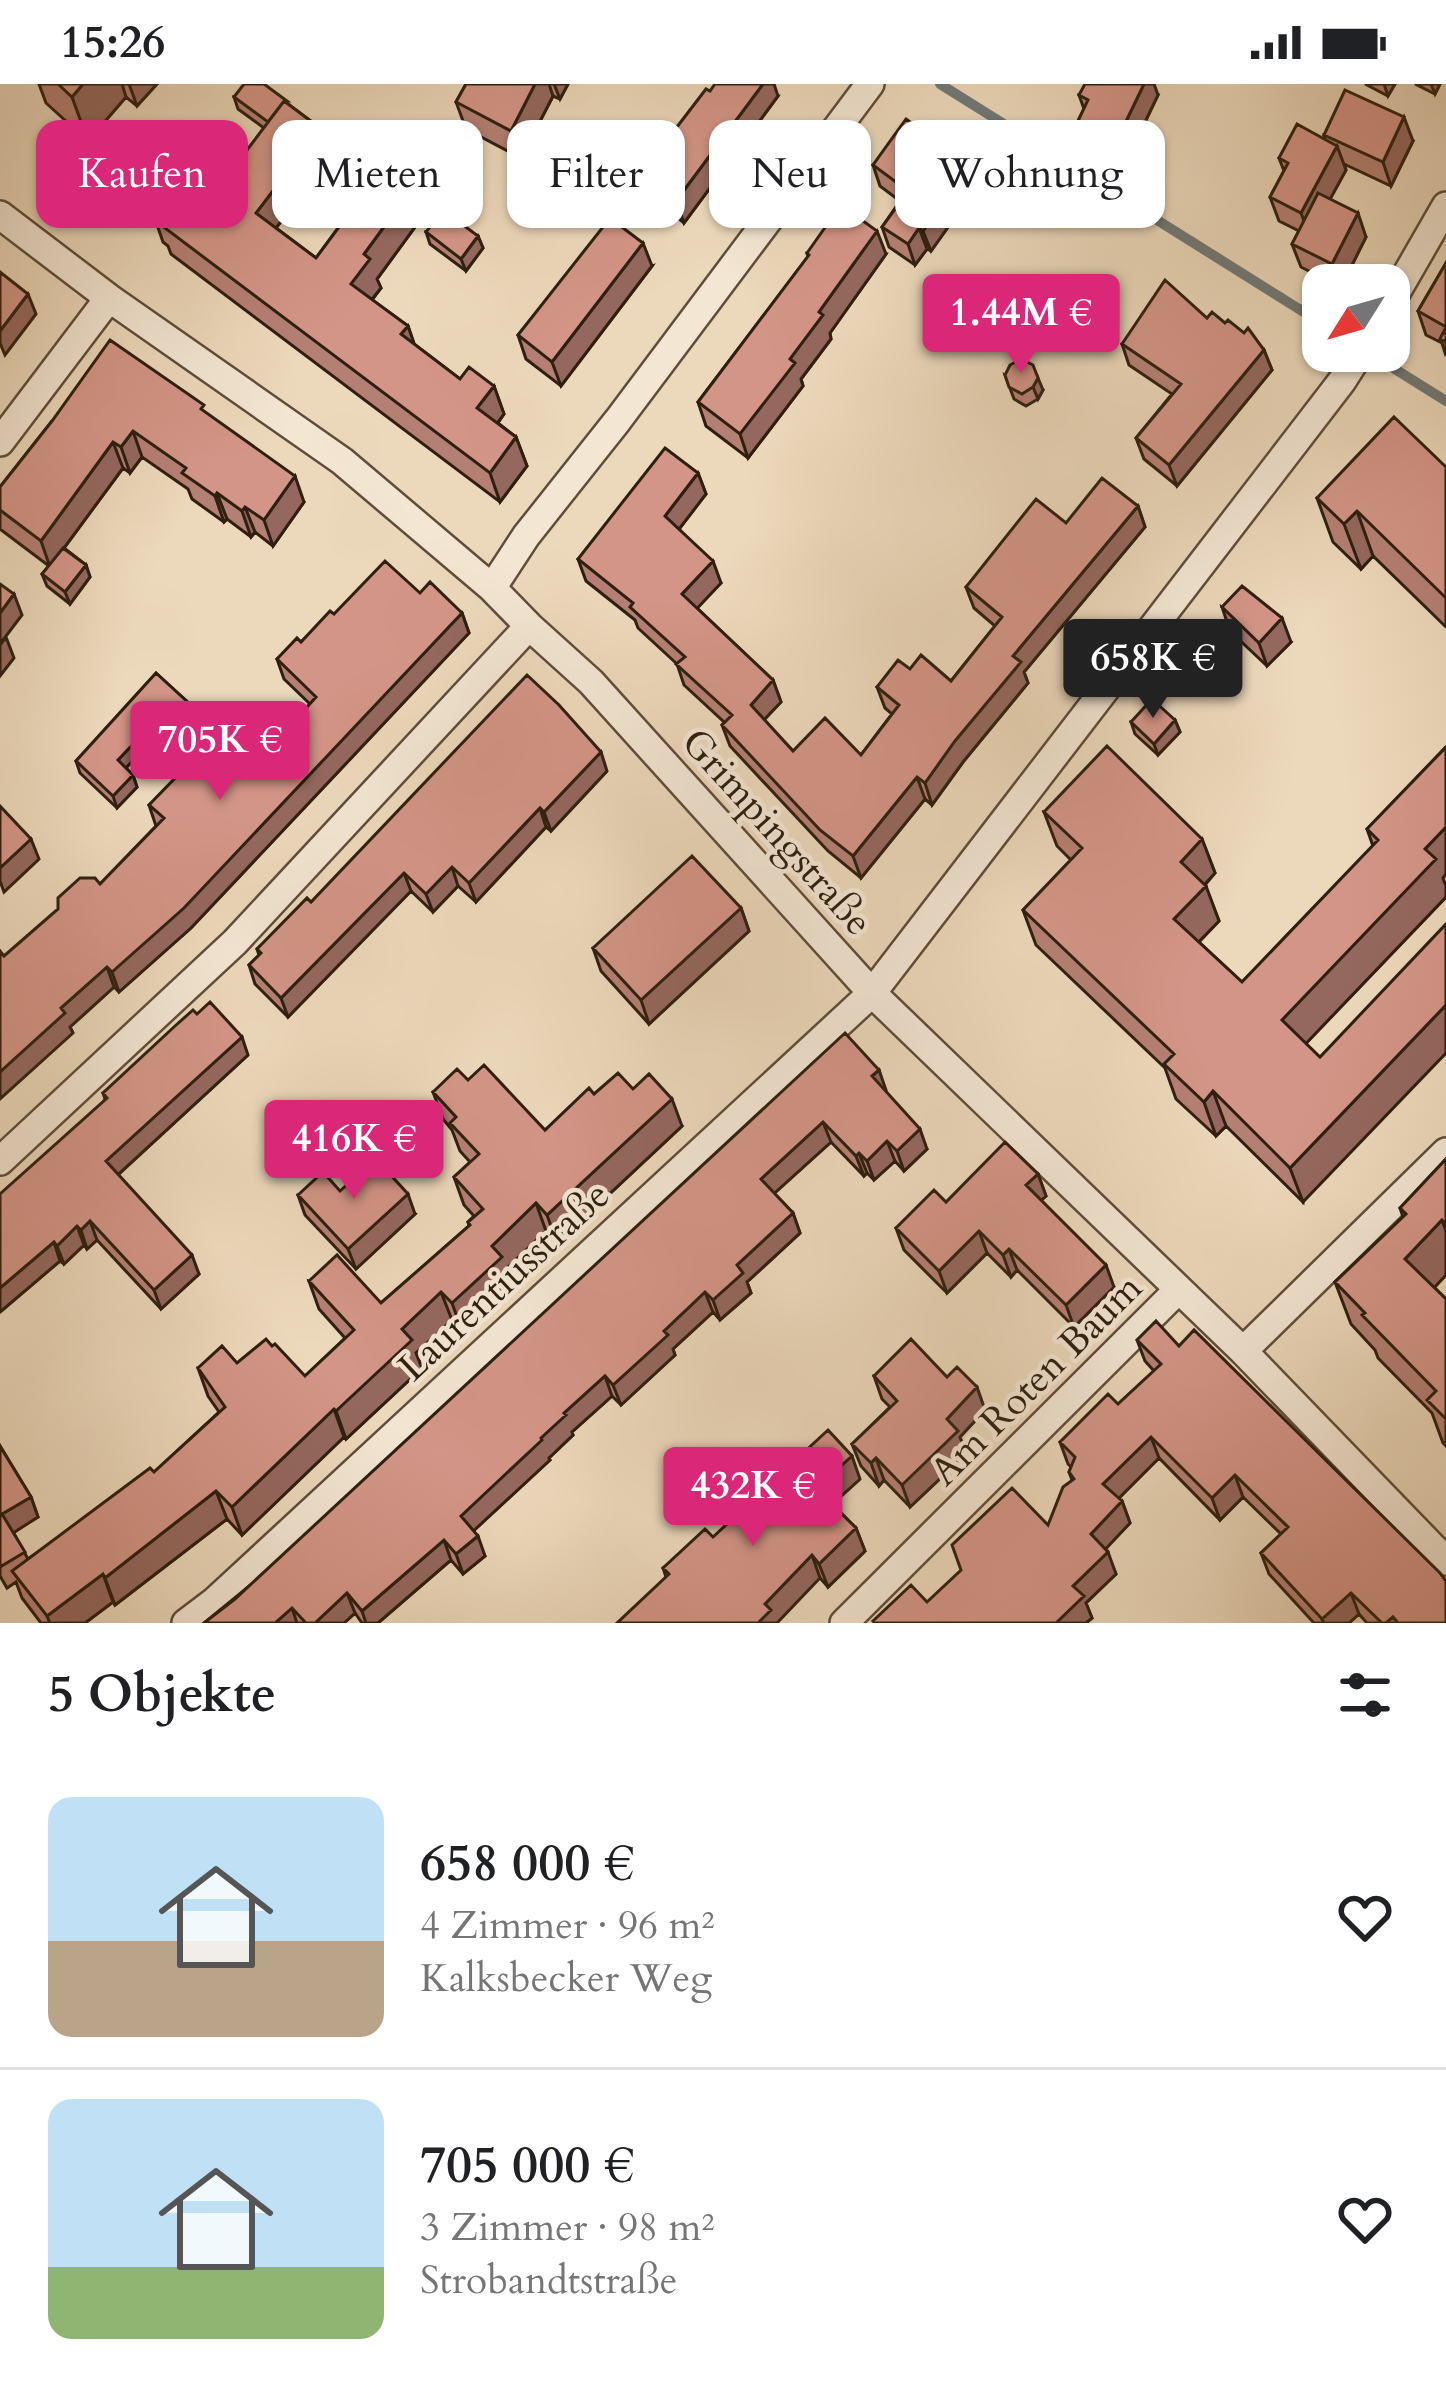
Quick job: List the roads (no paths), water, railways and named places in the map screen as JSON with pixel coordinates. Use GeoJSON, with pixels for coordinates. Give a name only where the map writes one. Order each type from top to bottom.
{"type":"FeatureCollection","features":[{"type":"Feature","properties":{"kind":"street"},"geometry":{"type":"LineString","coordinates":[[492,588],[526,536],[867,85]]}},
{"type":"Feature","properties":{"kind":"street"},"geometry":{"type":"LineString","coordinates":[[1410,269],[1446,206]]}},
{"type":"Feature","properties":{"kind":"street","name":"Grimpingstraße"},"geometry":{"type":"LineString","coordinates":[[0,214],[109,298],[342,461],[492,588],[591,682],[872,993],[1243,1352],[1446,1561]]}},
{"type":"Feature","properties":{"kind":"street"},"geometry":{"type":"LineString","coordinates":[[0,442],[109,298]]}},
{"type":"Feature","properties":{"kind":"street","name":"Laurentiusstraße"},"geometry":{"type":"LineString","coordinates":[[186,1623],[872,993],[1348,372]]}},
{"type":"Feature","properties":{"kind":"street"},"geometry":{"type":"LineString","coordinates":[[0,1161],[235,942],[529,626]]}},
{"type":"Feature","properties":{"kind":"street"},"geometry":{"type":"LineString","coordinates":[[1243,1352],[1446,1152]]}},
{"type":"Feature","properties":{"kind":"street","name":"Am Roten Baum"},"geometry":{"type":"LineString","coordinates":[[844,1623],[1178,1290]]}},
{"type":"Feature","properties":{"kind":"waterway"},"geometry":{"type":"LineString","coordinates":[[940,84],[1302,311]]}},
{"type":"Feature","properties":{"kind":"waterway"},"geometry":{"type":"LineString","coordinates":[[1400,372],[1446,401]]}}]}
